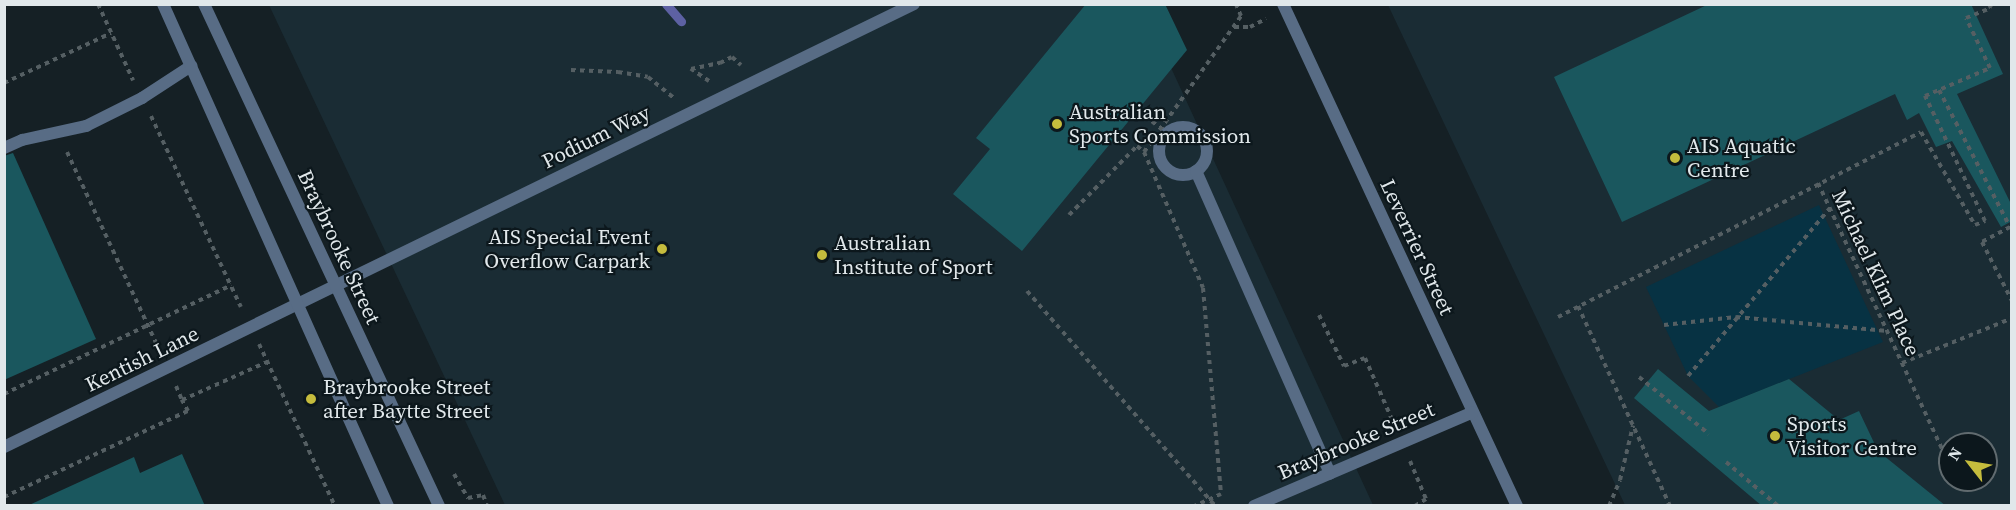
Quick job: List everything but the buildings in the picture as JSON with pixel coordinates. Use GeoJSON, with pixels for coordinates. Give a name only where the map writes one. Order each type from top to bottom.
{"type":"FeatureCollection","features":[{"type":"Feature","properties":{"kind":"street"},"geometry":{"type":"LineString","coordinates":[[163,4],[388,506]]}},
{"type":"Feature","properties":{"kind":"street","name":"Braybrooke Street"},"geometry":{"type":"LineString","coordinates":[[204,4],[438,506]]}},
{"type":"Feature","properties":{"kind":"street","name":"Podium Way"},"geometry":{"type":"LineString","coordinates":[[297,306],[914,4]]}},
{"type":"Feature","properties":{"kind":"street","name":"Leverrier Street"},"geometry":{"type":"LineString","coordinates":[[1283,4],[1517,506]]}},
{"type":"Feature","properties":{"kind":"street"},"geometry":{"type":"LineString","coordinates":[[4,148],[22,140],[86,126],[142,98],[191,66]]}},
{"type":"Feature","properties":{"kind":"street"},"geometry":{"type":"LineString","coordinates":[[1184,126],[1203,137],[1207,152],[1196,171],[1180,175],[1165,167],[1158,152],[1163,131],[1184,126]]}},
{"type":"Feature","properties":{"kind":"street"},"geometry":{"type":"LineString","coordinates":[[1196,171],[1330,474]]}},
{"type":"Feature","properties":{"kind":"street","name":"Kentish Lane"},"geometry":{"type":"LineString","coordinates":[[4,447],[297,306]]}},
{"type":"Feature","properties":{"kind":"street","name":"Braybrooke Street"},"geometry":{"type":"LineString","coordinates":[[1254,506],[1473,412]]}},
{"type":"Feature","properties":{"kind":"path"},"geometry":{"type":"LineString","coordinates":[[98,4],[335,506]]}},
{"type":"Feature","properties":{"kind":"path"},"geometry":{"type":"LineString","coordinates":[[1144,152],[1163,131],[1241,16],[1236,4]]}},
{"type":"Feature","properties":{"kind":"path"},"geometry":{"type":"LineString","coordinates":[[1818,183],[1901,140],[1922,132],[1975,225],[1984,221],[1925,96],[1990,68],[1966,18],[1991,8],[1989,4]]}},
{"type":"Feature","properties":{"kind":"path"},"geometry":{"type":"LineString","coordinates":[[4,83],[111,33]]}},
{"type":"Feature","properties":{"kind":"path"},"geometry":{"type":"LineString","coordinates":[[727,94],[691,69],[720,63],[732,57],[758,79]]}},
{"type":"Feature","properties":{"kind":"path"},"geometry":{"type":"LineString","coordinates":[[571,70],[618,72],[648,77],[694,110]]}},
{"type":"Feature","properties":{"kind":"path"},"geometry":{"type":"LineString","coordinates":[[1939,90],[2011,226],[1982,242],[2012,301]]}},
{"type":"Feature","properties":{"kind":"path"},"geometry":{"type":"LineString","coordinates":[[1138,110],[1163,131]]}},
{"type":"Feature","properties":{"kind":"path"},"geometry":{"type":"LineString","coordinates":[[4,497],[188,411],[58,132]]}},
{"type":"Feature","properties":{"kind":"path"},"geometry":{"type":"LineString","coordinates":[[1069,215],[1137,146],[1144,152],[1203,288],[1221,494],[1194,506]]}},
{"type":"Feature","properties":{"kind":"path","name":"Michael Klim Place"},"geometry":{"type":"LineString","coordinates":[[1558,317],[1818,183],[1938,440]]}},
{"type":"Feature","properties":{"kind":"path"},"geometry":{"type":"LineString","coordinates":[[1689,376],[1736,317],[1830,208]]}},
{"type":"Feature","properties":{"kind":"path"},"geometry":{"type":"LineString","coordinates":[[4,394],[231,285]]}},
{"type":"Feature","properties":{"kind":"path"},"geometry":{"type":"LineString","coordinates":[[1027,291],[1211,498],[1215,506]]}},
{"type":"Feature","properties":{"kind":"path"},"geometry":{"type":"LineString","coordinates":[[1578,306],[1670,506]]}},
{"type":"Feature","properties":{"kind":"path"},"geometry":{"type":"LineString","coordinates":[[1319,315],[1344,366],[1365,358],[1426,499],[1415,506]]}},
{"type":"Feature","properties":{"kind":"path"},"geometry":{"type":"LineString","coordinates":[[1664,325],[1736,317],[1887,332]]}},
{"type":"Feature","properties":{"kind":"path"},"geometry":{"type":"LineString","coordinates":[[1902,363],[2012,318]]}},
{"type":"Feature","properties":{"kind":"path"},"geometry":{"type":"LineString","coordinates":[[182,400],[267,362]]}},
{"type":"Feature","properties":{"kind":"path"},"geometry":{"type":"LineString","coordinates":[[1639,377],[1709,434]]}},
{"type":"Feature","properties":{"kind":"path"},"geometry":{"type":"LineString","coordinates":[[1609,506],[1620,480],[1633,426]]}},
{"type":"Feature","properties":{"kind":"path"},"geometry":{"type":"LineString","coordinates":[[1726,462],[1778,506]]}},
{"type":"Feature","properties":{"kind":"path"},"geometry":{"type":"LineString","coordinates":[[454,474],[468,498],[483,495],[488,506]]}},
{"type":"Feature","properties":{"kind":"shaded area","name":"Australian Institute of Sport"},"geometry":{"type":"Polygon","coordinates":[[[269,5],[1142,5],[1373,505],[505,505],[269,5]]]}},
{"type":"Feature","properties":{"kind":"shaded area"},"geometry":{"type":"Polygon","coordinates":[[[1388,5],[2011,5],[2011,505],[1625,505],[1388,5]]]}},
{"type":"Feature","properties":{"kind":"shaded area"},"geometry":{"type":"Polygon","coordinates":[[[1819,205],[1883,342],[1719,407],[1688,376],[1646,287],[1819,205]]]}},
{"type":"Feature","properties":{"kind":"waterway"},"geometry":{"type":"LineString","coordinates":[[666,4],[681,21]]}},
{"type":"Feature","properties":{"kind":"place","name":"Australian Sports Commission"},"geometry":{"type":"Point","coordinates":[1057,124]}},
{"type":"Feature","properties":{"kind":"place","name":"AIS Aquatic Centre"},"geometry":{"type":"Point","coordinates":[1675,158]}},
{"type":"Feature","properties":{"kind":"place","name":"AIS Special Event Overflow Carpark"},"geometry":{"type":"Point","coordinates":[662,249]}},
{"type":"Feature","properties":{"kind":"place","name":"Australian Institute of Sport"},"geometry":{"type":"Point","coordinates":[822,255]}},
{"type":"Feature","properties":{"kind":"place","name":"Braybrooke Street after Baytte Street"},"geometry":{"type":"Point","coordinates":[311,399]}},
{"type":"Feature","properties":{"kind":"place","name":"Sports Visitor Centre"},"geometry":{"type":"Point","coordinates":[1775,436]}}]}
